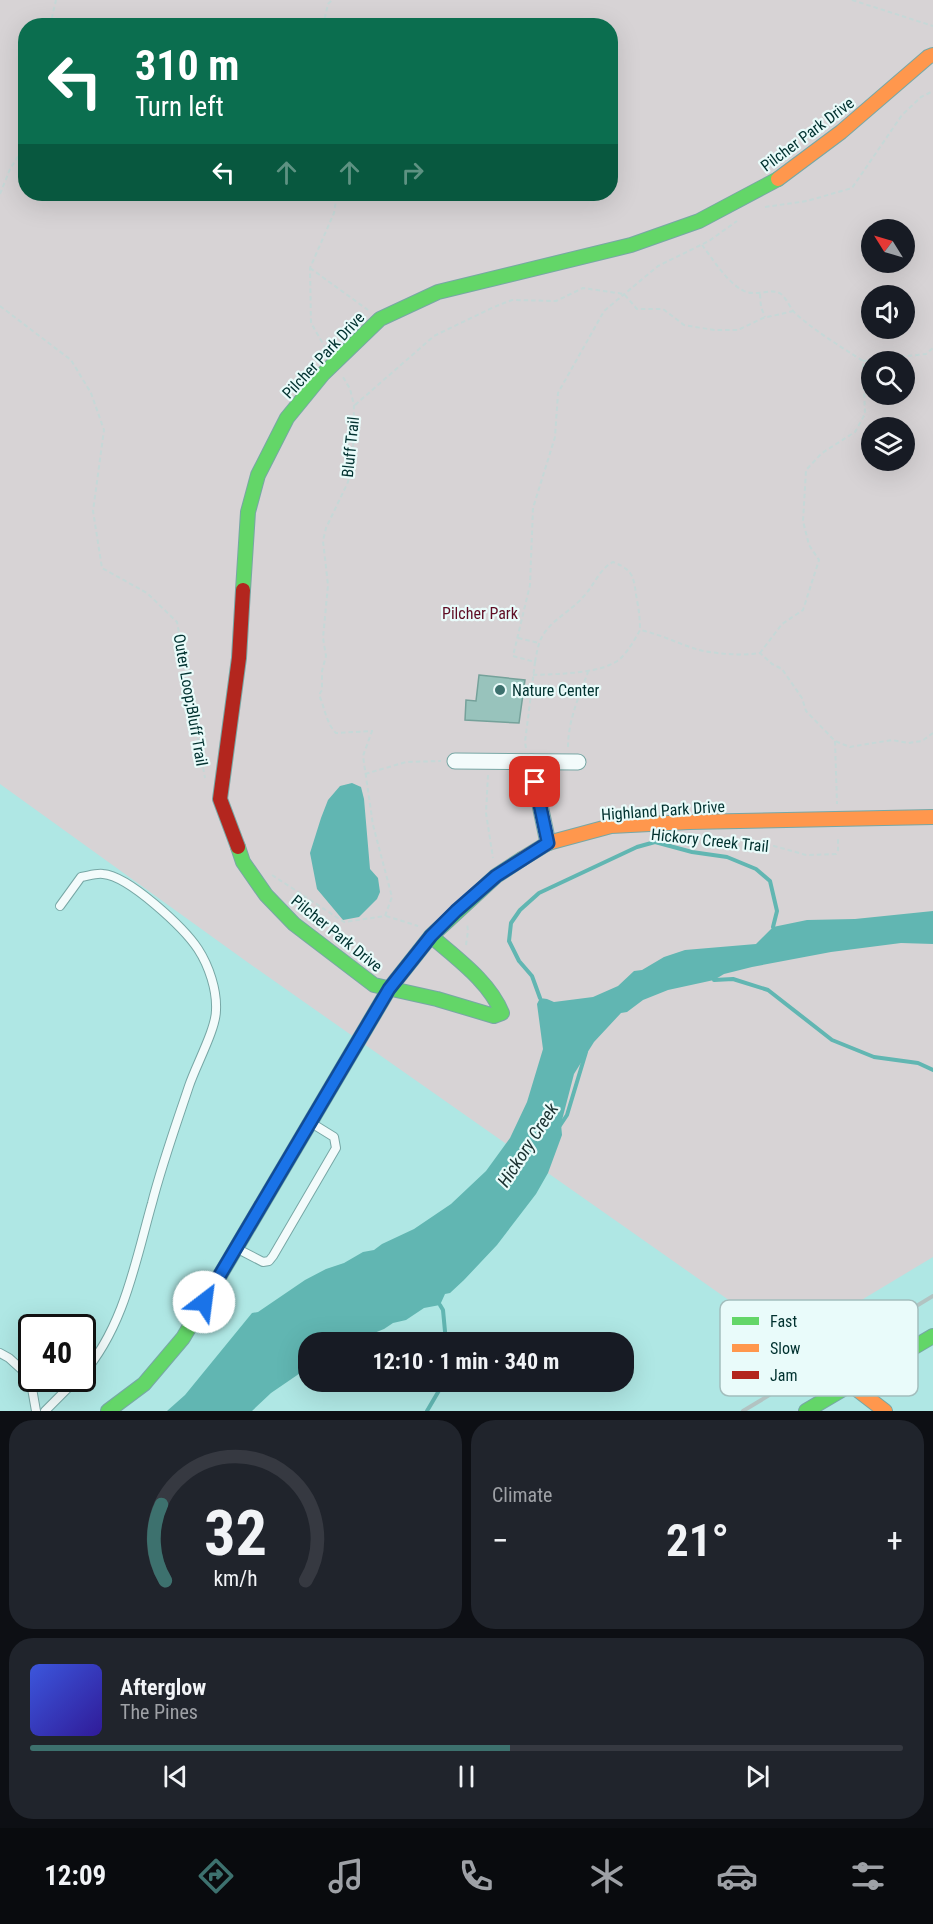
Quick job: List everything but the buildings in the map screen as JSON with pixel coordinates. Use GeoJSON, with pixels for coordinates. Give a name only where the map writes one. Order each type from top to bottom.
{"type":"FeatureCollection","features":[{"type":"Feature","properties":{"kind":"street","name":"Pilcher Park Drive"},"geometry":{"type":"LineString","coordinates":[[458,961],[500,1005],[502,1013],[494,1016],[437,999],[374,985],[294,924],[266,895],[243,862],[220,799],[239,658],[248,512],[258,475],[286,418],[323,374],[380,319],[438,292],[631,245],[699,221],[774,182],[841,132],[933,55]]}},
{"type":"Feature","properties":{"kind":"street"},"geometry":{"type":"LineString","coordinates":[[455,761],[578,762]]}},
{"type":"Feature","properties":{"kind":"street"},"geometry":{"type":"LineString","coordinates":[[531,762],[548,843]]}},
{"type":"Feature","properties":{"kind":"street","name":"Highland Park Drive"},"geometry":{"type":"LineString","coordinates":[[108,1411],[144,1384],[183,1338],[389,989],[429,932],[496,876],[548,843],[611,826],[689,822],[933,817]]}},
{"type":"Feature","properties":{"kind":"street"},"geometry":{"type":"LineString","coordinates":[[429,932],[458,961]]}},
{"type":"Feature","properties":{"kind":"street"},"geometry":{"type":"LineString","coordinates":[[918,1345],[933,1336]]}},
{"type":"Feature","properties":{"kind":"street"},"geometry":{"type":"LineString","coordinates":[[806,1411],[832,1396]]}},
{"type":"Feature","properties":{"kind":"street"},"geometry":{"type":"LineString","coordinates":[[865,1396],[885,1411]]}},
{"type":"Feature","properties":{"kind":"lane"},"geometry":{"type":"LineString","coordinates":[[60,906],[81,877],[104,874],[126,883],[154,903],[199,950],[215,991],[216,1012],[212,1029],[196,1064],[122,1308],[96,1358]]}},
{"type":"Feature","properties":{"kind":"lane"},"geometry":{"type":"LineString","coordinates":[[235,1247],[263,1262],[273,1256],[336,1148],[333,1137],[310,1122]]}},
{"type":"Feature","properties":{"kind":"lane"},"geometry":{"type":"LineString","coordinates":[[0,1353],[30,1377],[36,1411]]}},
{"type":"Feature","properties":{"kind":"lane"},"geometry":{"type":"LineString","coordinates":[[45,1411],[64,1392]]}},
{"type":"Feature","properties":{"kind":"path"},"geometry":{"type":"LineString","coordinates":[[52,18],[56,0]]}},
{"type":"Feature","properties":{"kind":"path"},"geometry":{"type":"LineString","coordinates":[[325,18],[328,4],[332,0]]}},
{"type":"Feature","properties":{"kind":"path"},"geometry":{"type":"LineString","coordinates":[[852,0],[933,26]]}},
{"type":"Feature","properties":{"kind":"path"},"geometry":{"type":"LineString","coordinates":[[755,208],[807,201],[852,188],[902,115],[921,97],[933,91]]}},
{"type":"Feature","properties":{"kind":"path"},"geometry":{"type":"LineString","coordinates":[[0,194],[18,157]]}},
{"type":"Feature","properties":{"kind":"path","name":"Bluff Trail"},"geometry":{"type":"LineString","coordinates":[[336,201],[334,213],[310,268],[311,323],[350,389],[354,405],[353,451],[348,483],[326,528],[323,541],[328,585],[323,638],[326,656],[322,690],[319,695],[329,726],[336,733],[372,731],[363,756],[365,774]]}},
{"type":"Feature","properties":{"kind":"path"},"geometry":{"type":"LineString","coordinates":[[535,662],[513,656],[530,585],[533,508],[555,436],[558,393],[604,311],[658,266],[702,245],[737,221]]}},
{"type":"Feature","properties":{"kind":"path"},"geometry":{"type":"LineString","coordinates":[[702,245],[731,281],[743,291],[760,294],[771,290],[781,294],[794,311],[824,337],[861,360]]}},
{"type":"Feature","properties":{"kind":"path"},"geometry":{"type":"LineString","coordinates":[[310,268],[380,319]]}},
{"type":"Feature","properties":{"kind":"path"},"geometry":{"type":"LineString","coordinates":[[354,405],[434,336],[513,300],[556,301],[583,288],[624,294],[637,309],[663,309],[684,325],[714,330],[738,330],[765,317],[794,311]]}},
{"type":"Feature","properties":{"kind":"path"},"geometry":{"type":"LineString","coordinates":[[760,294],[760,307],[765,317]]}},
{"type":"Feature","properties":{"kind":"path","name":"Outer Loop;Bluff Trail"},"geometry":{"type":"LineString","coordinates":[[0,306],[71,360],[91,393],[104,430],[93,511],[102,568],[147,593],[177,622],[206,781]]}},
{"type":"Feature","properties":{"kind":"path"},"geometry":{"type":"LineString","coordinates":[[915,355],[926,354],[933,348]]}},
{"type":"Feature","properties":{"kind":"path"},"geometry":{"type":"LineString","coordinates":[[640,630],[657,633],[699,650],[745,655],[760,653],[782,624],[803,610],[819,560],[809,545],[803,521],[806,470],[822,453],[855,432],[865,414],[865,405]]}},
{"type":"Feature","properties":{"kind":"path"},"geometry":{"type":"LineString","coordinates":[[531,762],[525,742],[533,675],[539,643],[553,623],[584,596],[605,566],[613,562],[625,567],[636,583],[640,630],[620,659],[588,672],[533,675]]}},
{"type":"Feature","properties":{"kind":"path"},"geometry":{"type":"LineString","coordinates":[[517,637],[539,643]]}},
{"type":"Feature","properties":{"kind":"path"},"geometry":{"type":"LineString","coordinates":[[760,653],[772,664],[782,669],[802,698],[806,711],[835,741],[850,747],[892,740],[908,743],[922,741],[933,734]]}},
{"type":"Feature","properties":{"kind":"path"},"geometry":{"type":"LineString","coordinates":[[568,748],[568,736],[574,711],[588,672]]}},
{"type":"Feature","properties":{"kind":"path","name":"Hickory Creek Trail"},"geometry":{"type":"LineString","coordinates":[[718,838],[774,846],[806,855],[836,854],[838,850],[835,741]]}},
{"type":"Feature","properties":{"kind":"path"},"geometry":{"type":"LineString","coordinates":[[385,916],[392,897],[373,825],[365,774],[406,762],[455,761]]}},
{"type":"Feature","properties":{"kind":"path"},"geometry":{"type":"LineString","coordinates":[[488,762],[486,813],[496,876]]}},
{"type":"Feature","properties":{"kind":"path"},"geometry":{"type":"LineString","coordinates":[[270,874],[344,922],[385,916],[429,932]]}},
{"type":"Feature","properties":{"kind":"path"},"geometry":{"type":"LineString","coordinates":[[458,961],[466,945],[468,931],[463,905]]}},
{"type":"Feature","properties":{"kind":"green space","name":"Pilcher Park"},"geometry":{"type":"Polygon","coordinates":[[[0,0],[933,0],[933,1257],[862,1300],[729,1300],[250,964],[0,784],[0,0]]]}},
{"type":"Feature","properties":{"kind":"water"},"geometry":{"type":"Polygon","coordinates":[[[352,783],[361,787],[370,869],[378,878],[380,892],[377,899],[359,917],[343,920],[317,889],[310,853],[328,800],[340,786],[352,783]]]}},
{"type":"Feature","properties":{"kind":"water"},"geometry":{"type":"Polygon","coordinates":[[[933,911],[933,944],[901,943],[831,952],[752,967],[724,974],[714,980],[668,990],[643,1000],[627,1012],[621,1013],[594,1042],[574,1074],[561,1124],[562,1135],[548,1173],[536,1194],[497,1245],[464,1280],[450,1293],[445,1294],[440,1305],[424,1308],[406,1320],[393,1323],[377,1332],[298,1332],[298,1375],[271,1393],[252,1411],[167,1411],[185,1395],[252,1313],[258,1312],[305,1280],[326,1269],[344,1263],[363,1252],[374,1250],[414,1229],[451,1204],[486,1171],[510,1138],[527,1102],[543,1049],[537,1004],[540,998],[554,1002],[593,997],[618,986],[634,971],[642,970],[664,957],[685,950],[756,944],[773,927],[807,920],[855,919],[933,911]]]}},
{"type":"Feature","properties":{"kind":"waterway"},"geometry":{"type":"LineString","coordinates":[[540,998],[532,976],[519,961],[509,941],[511,923],[520,910],[539,893],[637,847],[655,842],[692,852],[727,857],[756,869],[770,881],[777,911],[773,927]]}},
{"type":"Feature","properties":{"kind":"waterway"},"geometry":{"type":"LineString","coordinates":[[714,980],[733,979],[768,990],[832,1040],[874,1057],[918,1063],[933,1070]]}},
{"type":"Feature","properties":{"kind":"waterway","name":"Hickory Creek"},"geometry":{"type":"LineString","coordinates":[[559,1127],[567,1115],[586,1052]]}},
{"type":"Feature","properties":{"kind":"waterway"},"geometry":{"type":"LineString","coordinates":[[440,1305],[443,1310],[445,1332]]}},
{"type":"Feature","properties":{"kind":"waterway"},"geometry":{"type":"LineString","coordinates":[[427,1411],[438,1392]]}},
{"type":"Feature","properties":{"kind":"railway"},"geometry":{"type":"LineString","coordinates":[[918,1305],[933,1296]]}},
{"type":"Feature","properties":{"kind":"railway"},"geometry":{"type":"LineString","coordinates":[[743,1411],[768,1396]]}},
{"type":"Feature","properties":{"kind":"traffic: fast"},"geometry":{"type":"LineString","coordinates":[[243,590],[248,512],[258,475],[287,418],[323,374],[380,319],[438,292],[631,245],[699,221],[778,179]]}},
{"type":"Feature","properties":{"kind":"traffic: fast"},"geometry":{"type":"LineString","coordinates":[[238,847],[243,862],[266,895],[294,924],[374,985],[437,999],[494,1016],[502,1013],[480,980],[431,936]]}},
{"type":"Feature","properties":{"kind":"traffic: fast"},"geometry":{"type":"LineString","coordinates":[[108,1411],[144,1384],[183,1338],[389,989],[431,936],[496,876],[522,859]]}},
{"type":"Feature","properties":{"kind":"traffic: fast"},"geometry":{"type":"LineString","coordinates":[[918,1345],[933,1336]]}},
{"type":"Feature","properties":{"kind":"traffic: fast"},"geometry":{"type":"LineString","coordinates":[[806,1411],[831,1396]]}},
{"type":"Feature","properties":{"kind":"traffic: slow"},"geometry":{"type":"LineString","coordinates":[[778,179],[841,132],[933,55]]}},
{"type":"Feature","properties":{"kind":"traffic: slow"},"geometry":{"type":"LineString","coordinates":[[522,859],[548,843],[611,826],[689,822],[933,817]]}},
{"type":"Feature","properties":{"kind":"traffic: slow"},"geometry":{"type":"LineString","coordinates":[[865,1396],[885,1411]]}},
{"type":"Feature","properties":{"kind":"traffic: jam"},"geometry":{"type":"LineString","coordinates":[[238,847],[220,799],[239,658],[243,590]]}},
{"type":"Feature","properties":{"kind":"place","name":"Nature Center"},"geometry":{"type":"Point","coordinates":[500,690]}},
{"type":"Feature","properties":{"kind":"route"},"geometry":{"type":"LineString","coordinates":[[204,1302],[389,989],[431,936],[456,911],[496,876],[548,843],[535,782]]}}]}
